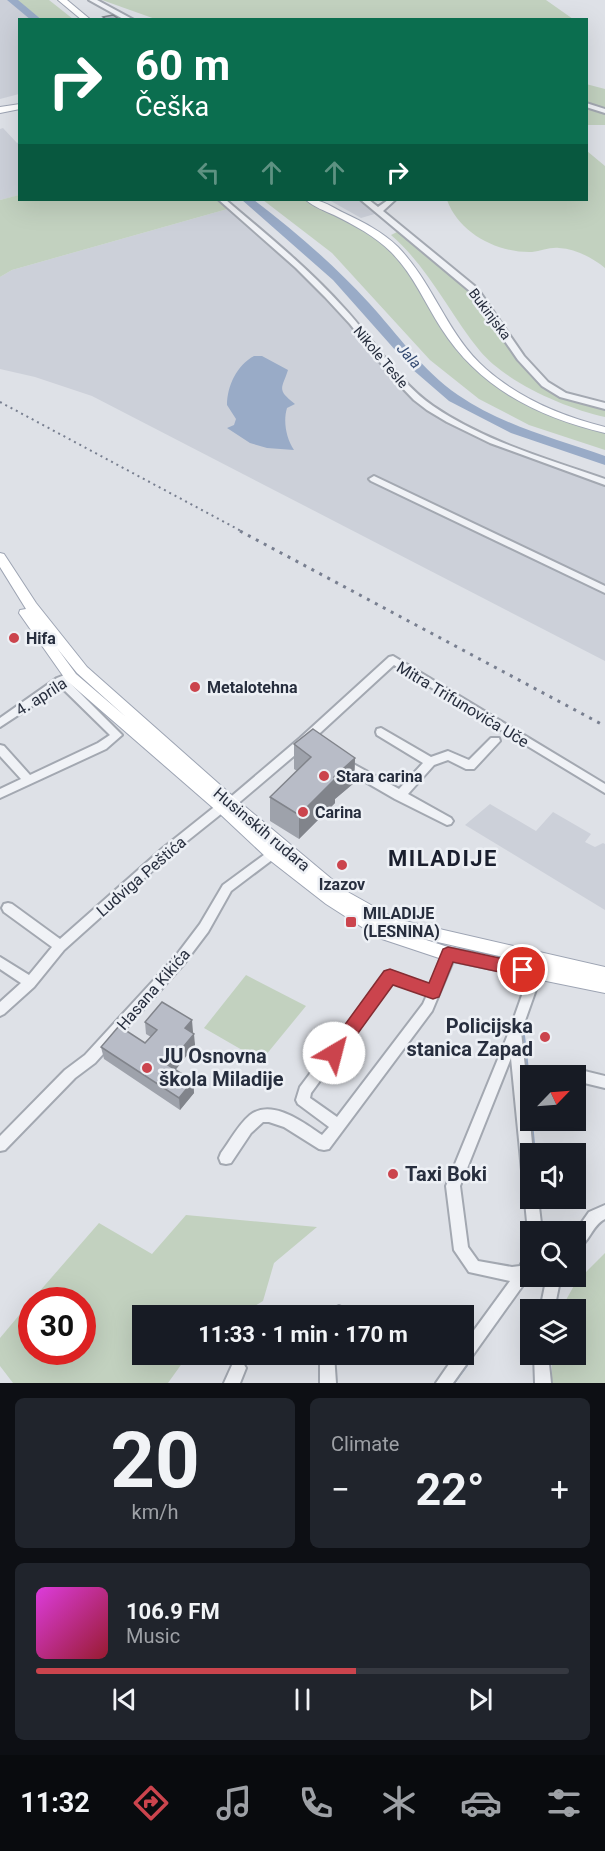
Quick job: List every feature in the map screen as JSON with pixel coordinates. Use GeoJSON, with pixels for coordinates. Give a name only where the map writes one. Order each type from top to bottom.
{"type":"FeatureCollection","features":[{"type":"Feature","properties":{"kind":"main road"},"geometry":{"type":"LineString","coordinates":[[52,0],[74,18]]}},
{"type":"Feature","properties":{"kind":"main road"},"geometry":{"type":"LineString","coordinates":[[62,0],[84,18]]}},
{"type":"Feature","properties":{"kind":"main road"},"geometry":{"type":"LineString","coordinates":[[0,110],[18,106]]}},
{"type":"Feature","properties":{"kind":"main road"},"geometry":{"type":"LineString","coordinates":[[313,201],[372,232],[393,248],[411,270],[452,338],[487,377],[519,398],[550,412],[605,430]]}},
{"type":"Feature","properties":{"kind":"main road"},"geometry":{"type":"LineString","coordinates":[[325,201],[371,225],[404,250],[429,280],[462,338],[492,370],[526,392],[555,406],[605,423]]}},
{"type":"Feature","properties":{"kind":"main road","name":"Husinskih rudara"},"geometry":{"type":"LineString","coordinates":[[0,557],[71,676]]}},
{"type":"Feature","properties":{"kind":"main road","name":"Husinskih rudara"},"geometry":{"type":"LineString","coordinates":[[0,573],[22,609],[71,676],[227,806],[341,895],[392,925],[605,986]]}},
{"type":"Feature","properties":{"kind":"main road","name":"Husinskih rudara"},"geometry":{"type":"LineString","coordinates":[[227,806],[272,854],[331,900],[385,933],[448,954],[605,974]]}},
{"type":"Feature","properties":{"kind":"street"},"geometry":{"type":"LineString","coordinates":[[92,0],[127,18]]}},
{"type":"Feature","properties":{"kind":"street"},"geometry":{"type":"LineString","coordinates":[[588,106],[605,111]]}},
{"type":"Feature","properties":{"kind":"street","name":"Nikole Tesle"},"geometry":{"type":"LineString","coordinates":[[223,201],[319,285],[404,386],[430,408],[455,423],[506,446],[605,482]]}},
{"type":"Feature","properties":{"kind":"street","name":"Bukinjska"},"geometry":{"type":"LineString","coordinates":[[366,201],[474,290],[521,358],[545,384],[563,395],[605,406]]}},
{"type":"Feature","properties":{"kind":"street"},"geometry":{"type":"LineString","coordinates":[[378,210],[391,201]]}},
{"type":"Feature","properties":{"kind":"street"},"geometry":{"type":"LineString","coordinates":[[374,479],[605,590]]}},
{"type":"Feature","properties":{"kind":"street","name":"Mitra Trifunovića Uče"},"geometry":{"type":"LineString","coordinates":[[227,806],[309,744],[393,660],[605,789]]}},
{"type":"Feature","properties":{"kind":"street","name":"4. aprila"},"geometry":{"type":"LineString","coordinates":[[0,722],[71,676]]}},
{"type":"Feature","properties":{"kind":"street","name":"Husinskih rudara"},"geometry":{"type":"LineString","coordinates":[[0,794],[102,746],[117,735],[71,676]]}},
{"type":"Feature","properties":{"kind":"street"},"geometry":{"type":"LineString","coordinates":[[381,732],[430,762],[399,796]]}},
{"type":"Feature","properties":{"kind":"street","name":"Mitra Trifunovića Uče"},"geometry":{"type":"LineString","coordinates":[[430,762],[448,755],[470,766],[495,741]]}},
{"type":"Feature","properties":{"kind":"street"},"geometry":{"type":"LineString","coordinates":[[0,749],[28,780]]}},
{"type":"Feature","properties":{"kind":"street"},"geometry":{"type":"LineString","coordinates":[[333,757],[447,821]]}},
{"type":"Feature","properties":{"kind":"street","name":"Ludviga Peštića"},"geometry":{"type":"LineString","coordinates":[[0,1010],[30,983],[60,946],[167,851],[217,811],[227,806]]}},
{"type":"Feature","properties":{"kind":"street","name":"Hasana Kikića"},"geometry":{"type":"LineString","coordinates":[[0,1145],[70,1074],[90,1059],[179,961],[204,928],[227,888],[272,854]]}},
{"type":"Feature","properties":{"kind":"street"},"geometry":{"type":"LineString","coordinates":[[8,908],[60,946]]}},
{"type":"Feature","properties":{"kind":"street"},"geometry":{"type":"LineString","coordinates":[[226,1158],[255,1119],[266,1114],[279,1117],[324,1144],[428,1006],[448,954]]}},
{"type":"Feature","properties":{"kind":"street"},"geometry":{"type":"LineString","coordinates":[[0,962],[30,983]]}},
{"type":"Feature","properties":{"kind":"street"},"geometry":{"type":"LineString","coordinates":[[520,1273],[474,1267],[461,1250],[453,1186],[515,1032],[538,967]]}},
{"type":"Feature","properties":{"kind":"street"},"geometry":{"type":"LineString","coordinates":[[338,1126],[303,1100],[305,1091],[390,976],[433,992]]}},
{"type":"Feature","properties":{"kind":"street"},"geometry":{"type":"LineString","coordinates":[[515,1032],[534,1221]]}},
{"type":"Feature","properties":{"kind":"street"},"geometry":{"type":"LineString","coordinates":[[519,1072],[568,1072],[605,1082]]}},
{"type":"Feature","properties":{"kind":"street"},"geometry":{"type":"LineString","coordinates":[[586,1228],[594,1217],[605,1212]]}},
{"type":"Feature","properties":{"kind":"street"},"geometry":{"type":"LineString","coordinates":[[444,1383],[520,1278]]}},
{"type":"Feature","properties":{"kind":"street"},"geometry":{"type":"LineString","coordinates":[[327,1365],[328,1383]]}},
{"type":"Feature","properties":{"kind":"street"},"geometry":{"type":"LineString","coordinates":[[542,1365],[543,1383]]}},
{"type":"Feature","properties":{"kind":"street"},"geometry":{"type":"LineString","coordinates":[[232,1383],[238,1368]]}},
{"type":"Feature","properties":{"kind":"shaded area"},"geometry":{"type":"Polygon","coordinates":[[[0,0],[12,0],[37,18],[18,18],[18,94],[0,99],[0,0]]]}},
{"type":"Feature","properties":{"kind":"shaded area"},"geometry":{"type":"Polygon","coordinates":[[[3,128],[18,142],[18,196],[0,200],[0,129],[3,128]]]}},
{"type":"Feature","properties":{"kind":"shaded area"},"geometry":{"type":"Polygon","coordinates":[[[331,201],[363,201],[378,213],[361,218],[331,201]]]}},
{"type":"Feature","properties":{"kind":"shaded area"},"geometry":{"type":"Polygon","coordinates":[[[231,208],[294,261],[379,357],[430,408],[506,446],[605,482],[605,661],[92,396],[35,377],[0,369],[0,277],[12,270],[231,208]]]}},
{"type":"Feature","properties":{"kind":"shaded area"},"geometry":{"type":"Polygon","coordinates":[[[490,804],[536,831],[553,812],[591,834],[585,842],[595,847],[605,844],[605,910],[465,825],[490,804]]]}},
{"type":"Feature","properties":{"kind":"green space"},"geometry":{"type":"Polygon","coordinates":[[[16,0],[49,0],[72,18],[40,18],[16,0]]]}},
{"type":"Feature","properties":{"kind":"green space"},"geometry":{"type":"Polygon","coordinates":[[[102,0],[546,0],[572,18],[152,18],[102,0]]]}},
{"type":"Feature","properties":{"kind":"green space"},"geometry":{"type":"Polygon","coordinates":[[[588,85],[605,89],[605,125],[588,125],[588,85]]]}},
{"type":"Feature","properties":{"kind":"green space"},"geometry":{"type":"Polygon","coordinates":[[[588,152],[605,166],[605,268],[572,250],[556,248],[532,252],[493,245],[470,231],[453,212],[448,201],[588,201],[588,152]]]}},
{"type":"Feature","properties":{"kind":"green space"},"geometry":{"type":"Polygon","coordinates":[[[18,195],[18,201],[223,201],[231,208],[12,270],[0,277],[0,200],[18,195]]]}},
{"type":"Feature","properties":{"kind":"green space"},"geometry":{"type":"Polygon","coordinates":[[[264,201],[309,201],[369,233],[389,247],[414,281],[457,351],[479,372],[506,393],[538,411],[605,433],[605,450],[529,425],[479,399],[430,360],[332,253],[264,201]]]}},
{"type":"Feature","properties":{"kind":"green space"},"geometry":{"type":"Polygon","coordinates":[[[399,231],[439,262],[467,288],[534,377],[547,388],[566,398],[605,409],[605,417],[538,393],[491,363],[469,336],[428,276],[391,235],[399,231]]]}},
{"type":"Feature","properties":{"kind":"green space"},"geometry":{"type":"Polygon","coordinates":[[[246,975],[306,1006],[261,1061],[204,1028],[246,975]]]}},
{"type":"Feature","properties":{"kind":"green space"},"geometry":{"type":"Polygon","coordinates":[[[186,1215],[317,1227],[274,1263],[263,1301],[256,1305],[132,1305],[132,1365],[181,1365],[168,1383],[13,1383],[0,1366],[0,1338],[18,1317],[18,1365],[96,1365],[96,1287],[43,1287],[99,1223],[152,1254],[186,1215]]]}},
{"type":"Feature","properties":{"kind":"green space"},"geometry":{"type":"Polygon","coordinates":[[[605,1253],[605,1383],[552,1383],[552,1365],[586,1365],[586,1299],[567,1299],[573,1287],[586,1287],[586,1272],[605,1253]]]}},
{"type":"Feature","properties":{"kind":"water"},"geometry":{"type":"Polygon","coordinates":[[[254,356],[262,356],[288,370],[282,388],[285,395],[295,404],[287,408],[285,418],[287,435],[294,450],[267,448],[250,443],[227,428],[234,425],[236,419],[227,405],[231,384],[238,370],[254,356]]]}},
{"type":"Feature","properties":{"kind":"building"},"geometry":{"type":"Polygon","coordinates":[[[113,15],[117,18],[104,18],[113,15]]]}},
{"type":"Feature","properties":{"kind":"building"},"geometry":{"type":"Polygon","coordinates":[[[313,729],[355,758],[299,815],[270,797],[311,757],[294,744],[313,729]]]}},
{"type":"Feature","properties":{"kind":"building","name":"JU Osnovna škola Miladije"},"geometry":{"type":"Polygon","coordinates":[[[162,1002],[192,1020],[185,1028],[194,1034],[168,1065],[193,1081],[179,1098],[101,1047],[119,1026],[145,1043],[157,1030],[145,1022],[162,1002]]]}},
{"type":"Feature","properties":{"kind":"waterway","name":"Jala"},"geometry":{"type":"LineString","coordinates":[[12,0],[35,18]]}},
{"type":"Feature","properties":{"kind":"waterway","name":"Jala"},"geometry":{"type":"LineString","coordinates":[[248,201],[294,237],[337,277],[416,366],[454,398],[516,430],[605,461]]}},
{"type":"Feature","properties":{"kind":"waterway"},"geometry":{"type":"LineString","coordinates":[[522,1027],[526,1065]]}},
{"type":"Feature","properties":{"kind":"waterway"},"geometry":{"type":"LineString","coordinates":[[532,1131],[533,1143]]}},
{"type":"Feature","properties":{"kind":"waterway"},"geometry":{"type":"LineString","coordinates":[[453,1383],[466,1365]]}},
{"type":"Feature","properties":{"kind":"railway"},"geometry":{"type":"LineString","coordinates":[[0,402],[243,532]]}},
{"type":"Feature","properties":{"kind":"railway"},"geometry":{"type":"LineString","coordinates":[[240,531],[605,726]]}},
{"type":"Feature","properties":{"kind":"place","name":"Hifa"},"geometry":{"type":"Point","coordinates":[14,638]}},
{"type":"Feature","properties":{"kind":"place","name":"Metalotehna"},"geometry":{"type":"Point","coordinates":[195,687]}},
{"type":"Feature","properties":{"kind":"place","name":"Stara carina"},"geometry":{"type":"Point","coordinates":[324,776]}},
{"type":"Feature","properties":{"kind":"place","name":"Carina"},"geometry":{"type":"Point","coordinates":[303,812]}},
{"type":"Feature","properties":{"kind":"place","name":"Izazov"},"geometry":{"type":"Point","coordinates":[342,865]}},
{"type":"Feature","properties":{"kind":"place","name":"MILADIJE (LESNINA)"},"geometry":{"type":"Point","coordinates":[351,922]}},
{"type":"Feature","properties":{"kind":"place","name":"Policijska stanica Zapad"},"geometry":{"type":"Point","coordinates":[545,1037]}},
{"type":"Feature","properties":{"kind":"place","name":"JU Osnovna škola Miladije"},"geometry":{"type":"Point","coordinates":[147,1068]}},
{"type":"Feature","properties":{"kind":"place","name":"Taxi Boki"},"geometry":{"type":"Point","coordinates":[393,1174]}},
{"type":"Feature","properties":{"kind":"district","name":"MILADIJE"},"geometry":{"type":"Point","coordinates":[443,858]}},
{"type":"Feature","properties":{"kind":"route"},"geometry":{"type":"LineString","coordinates":[[334,1053],[390,976],[433,992],[448,954],[523,970]]}}]}
